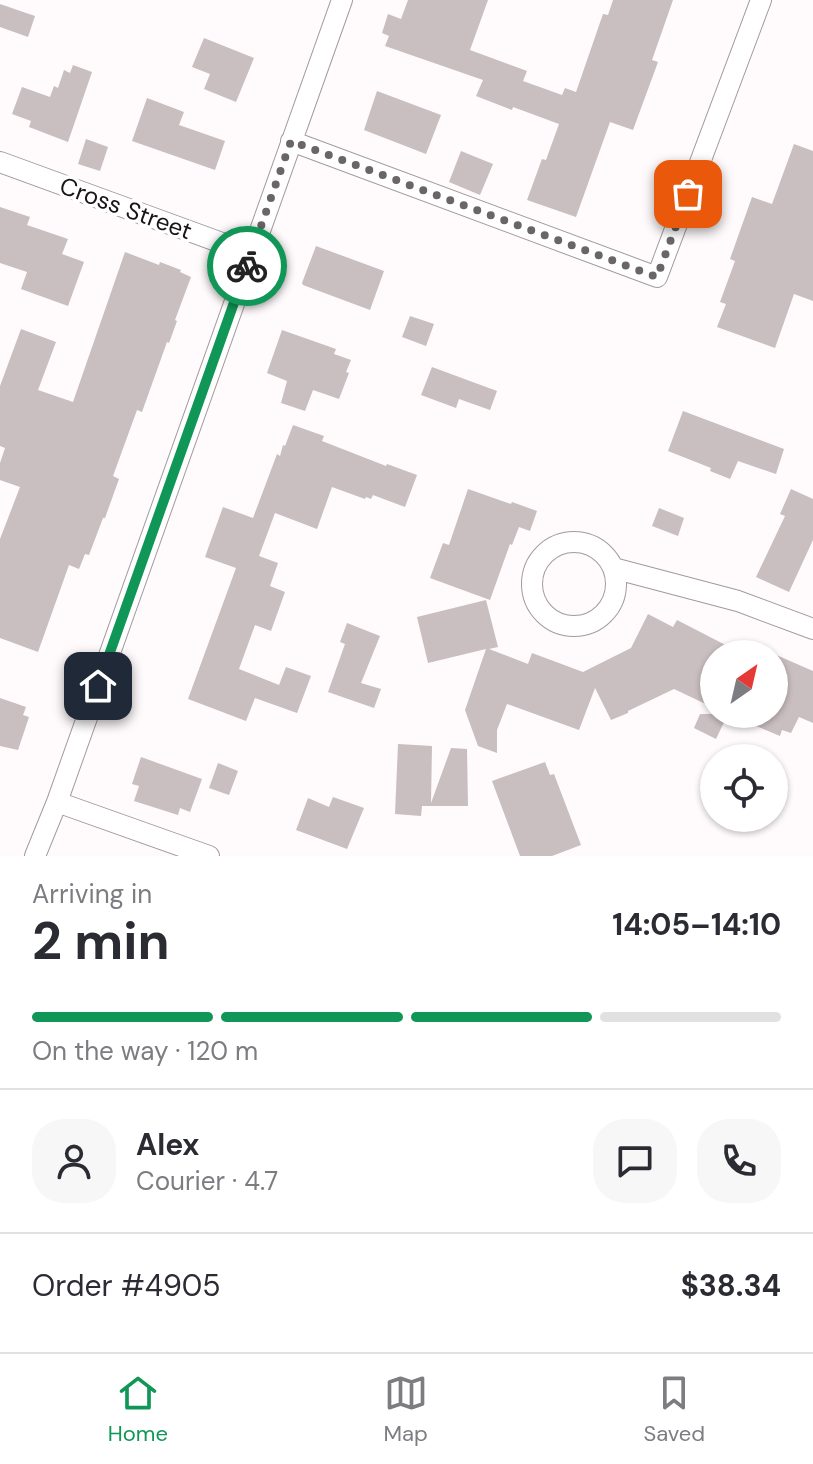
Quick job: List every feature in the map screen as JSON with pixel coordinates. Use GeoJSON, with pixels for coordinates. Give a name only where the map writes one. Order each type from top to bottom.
{"type":"FeatureCollection","features":[{"type":"Feature","properties":{"kind":"street"},"geometry":{"type":"LineString","coordinates":[[35,856],[57,802],[342,0]]}},
{"type":"Feature","properties":{"kind":"street"},"geometry":{"type":"LineString","coordinates":[[291,141],[657,277],[761,0]]}},
{"type":"Feature","properties":{"kind":"street","name":"Cross Street"},"geometry":{"type":"LineString","coordinates":[[0,162],[252,254]]}},
{"type":"Feature","properties":{"kind":"street"},"geometry":{"type":"LineString","coordinates":[[613,568],[616,584],[612,601],[603,614],[589,623],[573,626],[557,623],[543,614],[534,600],[531,583],[534,567],[544,553],[558,544],[574,541],[590,545],[604,554],[613,568],[738,601],[813,629]]}},
{"type":"Feature","properties":{"kind":"street"},"geometry":{"type":"LineString","coordinates":[[57,802],[209,856]]}},
{"type":"Feature","properties":{"kind":"building"},"geometry":{"type":"Polygon","coordinates":[[[408,0],[488,0],[470,50],[527,71],[523,81],[562,95],[565,88],[576,92],[603,14],[608,15],[613,0],[673,0],[652,60],[658,62],[633,130],[610,122],[576,217],[527,200],[559,124],[476,96],[483,80],[385,46],[389,36],[382,33],[388,14],[401,19],[408,0]]]}},
{"type":"Feature","properties":{"kind":"building"},"geometry":{"type":"Polygon","coordinates":[[[0,4],[35,16],[28,37],[0,27],[0,4]]]}},
{"type":"Feature","properties":{"kind":"building"},"geometry":{"type":"Polygon","coordinates":[[[204,38],[254,58],[236,102],[204,89],[210,74],[192,67],[204,38]]]}},
{"type":"Feature","properties":{"kind":"building"},"geometry":{"type":"Polygon","coordinates":[[[73,65],[92,72],[68,142],[29,127],[31,121],[12,114],[22,87],[50,97],[54,86],[58,88],[64,70],[70,73],[73,65]]]}},
{"type":"Feature","properties":{"kind":"building"},"geometry":{"type":"Polygon","coordinates":[[[377,91],[441,115],[426,154],[364,130],[377,91]]]}},
{"type":"Feature","properties":{"kind":"building"},"geometry":{"type":"Polygon","coordinates":[[[147,98],[184,112],[179,125],[225,141],[215,170],[132,141],[147,98]]]}},
{"type":"Feature","properties":{"kind":"building"},"geometry":{"type":"Polygon","coordinates":[[[86,139],[108,147],[100,171],[78,164],[86,139]]]}},
{"type":"Feature","properties":{"kind":"building"},"geometry":{"type":"Polygon","coordinates":[[[794,144],[813,151],[813,301],[794,294],[775,348],[717,327],[726,304],[720,302],[735,261],[730,259],[752,197],[772,204],[794,144]]]}},
{"type":"Feature","properties":{"kind":"building"},"geometry":{"type":"Polygon","coordinates":[[[461,151],[493,164],[480,195],[449,182],[461,151]]]}},
{"type":"Feature","properties":{"kind":"building"},"geometry":{"type":"Polygon","coordinates":[[[0,207],[30,217],[27,225],[68,239],[62,254],[84,262],[68,306],[21,289],[27,272],[0,263],[0,207]]]}},
{"type":"Feature","properties":{"kind":"building"},"geometry":{"type":"Polygon","coordinates":[[[316,246],[384,271],[370,310],[303,285],[316,246]]]}},
{"type":"Feature","properties":{"kind":"building"},"geometry":{"type":"Polygon","coordinates":[[[125,252],[159,265],[160,262],[191,277],[142,412],[137,410],[113,476],[119,479],[105,518],[89,555],[85,554],[79,569],[69,565],[38,652],[0,638],[0,539],[20,487],[0,480],[0,463],[5,448],[0,446],[0,386],[21,329],[56,342],[38,390],[73,402],[125,252]]]}},
{"type":"Feature","properties":{"kind":"building"},"geometry":{"type":"Polygon","coordinates":[[[410,316],[434,324],[426,346],[402,337],[410,316]]]}},
{"type":"Feature","properties":{"kind":"building"},"geometry":{"type":"Polygon","coordinates":[[[282,330],[336,349],[334,354],[351,360],[339,399],[313,390],[305,411],[281,403],[287,381],[267,373],[282,330]]]}},
{"type":"Feature","properties":{"kind":"building"},"geometry":{"type":"Polygon","coordinates":[[[432,367],[497,391],[490,410],[459,399],[456,408],[421,395],[432,367]]]}},
{"type":"Feature","properties":{"kind":"building"},"geometry":{"type":"Polygon","coordinates":[[[683,411],[784,449],[776,474],[738,461],[730,479],[668,451],[683,411]]]}},
{"type":"Feature","properties":{"kind":"building"},"geometry":{"type":"Polygon","coordinates":[[[293,425],[324,436],[322,441],[417,475],[405,507],[373,495],[371,499],[365,499],[332,487],[317,529],[275,513],[259,556],[278,563],[270,586],[285,592],[271,631],[255,625],[239,669],[279,685],[286,667],[311,676],[297,713],[255,698],[246,721],[188,699],[236,568],[205,557],[223,507],[253,518],[277,454],[280,456],[293,425]]]}},
{"type":"Feature","properties":{"kind":"building"},"geometry":{"type":"Polygon","coordinates":[[[468,489],[537,511],[530,531],[519,527],[510,544],[490,600],[430,578],[443,543],[449,545],[468,489]]]}},
{"type":"Feature","properties":{"kind":"building"},"geometry":{"type":"Polygon","coordinates":[[[791,489],[813,499],[813,540],[789,592],[756,577],[785,516],[780,514],[791,489]]]}},
{"type":"Feature","properties":{"kind":"building"},"geometry":{"type":"Polygon","coordinates":[[[659,508],[684,518],[678,536],[652,526],[659,508]]]}},
{"type":"Feature","properties":{"kind":"building"},"geometry":{"type":"Polygon","coordinates":[[[486,600],[498,647],[489,649],[528,664],[532,653],[583,672],[631,648],[648,614],[673,627],[677,620],[716,640],[700,640],[700,701],[674,689],[611,720],[595,688],[579,730],[507,704],[497,730],[497,753],[478,746],[465,710],[486,649],[428,663],[417,617],[486,600]]]}},
{"type":"Feature","properties":{"kind":"building"},"geometry":{"type":"Polygon","coordinates":[[[347,623],[380,636],[361,683],[381,689],[374,708],[328,692],[345,644],[340,642],[347,623]]]}},
{"type":"Feature","properties":{"kind":"building"},"geometry":{"type":"Polygon","coordinates":[[[788,660],[813,671],[813,723],[799,717],[791,733],[782,730],[780,736],[761,728],[788,728],[788,660]]]}},
{"type":"Feature","properties":{"kind":"building"},"geometry":{"type":"Polygon","coordinates":[[[0,698],[26,707],[23,715],[29,717],[18,750],[0,746],[0,698]]]}},
{"type":"Feature","properties":{"kind":"building"},"geometry":{"type":"Polygon","coordinates":[[[700,714],[700,728],[721,728],[716,739],[694,728],[700,714]]]}},
{"type":"Feature","properties":{"kind":"building"},"geometry":{"type":"Polygon","coordinates":[[[398,744],[432,746],[431,803],[451,748],[467,749],[468,806],[422,806],[421,816],[395,814],[398,744]]]}},
{"type":"Feature","properties":{"kind":"building"},"geometry":{"type":"Polygon","coordinates":[[[141,757],[202,779],[190,812],[180,808],[178,815],[134,801],[139,786],[132,784],[141,757]]]}},
{"type":"Feature","properties":{"kind":"building"},"geometry":{"type":"Polygon","coordinates":[[[545,762],[550,775],[554,774],[581,845],[552,856],[520,856],[492,781],[545,762]]]}},
{"type":"Feature","properties":{"kind":"building"},"geometry":{"type":"Polygon","coordinates":[[[218,763],[238,771],[229,795],[209,788],[218,763]]]}},
{"type":"Feature","properties":{"kind":"building"},"geometry":{"type":"Polygon","coordinates":[[[333,797],[364,808],[347,849],[296,830],[308,798],[329,807],[333,797]]]}},
{"type":"Feature","properties":{"kind":"way so far"},"geometry":{"type":"LineString","coordinates":[[247,266],[291,141],[657,277],[688,194]]}},
{"type":"Feature","properties":{"kind":"route"},"geometry":{"type":"LineString","coordinates":[[98,686],[247,266]]}}]}
